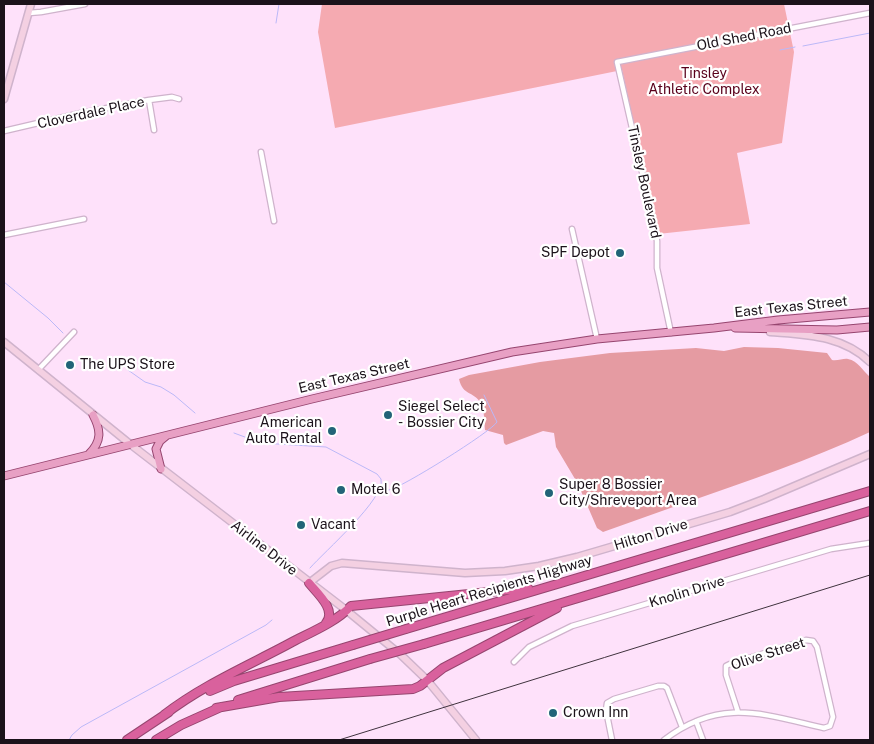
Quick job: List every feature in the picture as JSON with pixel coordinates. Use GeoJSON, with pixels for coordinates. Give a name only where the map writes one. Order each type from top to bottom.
{"type":"FeatureCollection","features":[{"type":"Feature","properties":{"kind":"highway","name":"Purple Heart Recipients Highway"},"geometry":{"type":"LineString","coordinates":[[127,740],[164,715],[199,696],[234,681],[870,491]]}},
{"type":"Feature","properties":{"kind":"highway"},"geometry":{"type":"LineString","coordinates":[[156,740],[216,708],[261,692],[870,511]]}},
{"type":"Feature","properties":{"kind":"highway"},"geometry":{"type":"LineString","coordinates":[[164,715],[197,692],[317,629],[355,604],[512,590],[569,580]]}},
{"type":"Feature","properties":{"kind":"highway"},"geometry":{"type":"LineString","coordinates":[[309,582],[327,606],[330,614],[328,620],[317,629]]}},
{"type":"Feature","properties":{"kind":"highway"},"geometry":{"type":"LineString","coordinates":[[216,708],[286,696],[413,688],[443,668],[551,611],[614,587]]}},
{"type":"Feature","properties":{"kind":"main road"},"geometry":{"type":"LineString","coordinates":[[4,99],[32,4]]}},
{"type":"Feature","properties":{"kind":"main road","name":"East Texas Street"},"geometry":{"type":"LineString","coordinates":[[4,476],[483,358],[549,345],[747,323],[870,312]]}},
{"type":"Feature","properties":{"kind":"main road","name":"East Texas Street"},"geometry":{"type":"LineString","coordinates":[[714,328],[838,330],[870,327]]}},
{"type":"Feature","properties":{"kind":"main road"},"geometry":{"type":"LineString","coordinates":[[742,328],[817,336],[842,343],[858,352],[870,362]]}},
{"type":"Feature","properties":{"kind":"main road","name":"Airline Drive"},"geometry":{"type":"LineString","coordinates":[[4,342],[161,469],[346,610],[401,655],[427,680],[476,740]]}},
{"type":"Feature","properties":{"kind":"main road"},"geometry":{"type":"LineString","coordinates":[[89,454],[96,447],[100,437],[93,415]]}},
{"type":"Feature","properties":{"kind":"main road"},"geometry":{"type":"LineString","coordinates":[[161,469],[156,448],[160,441],[168,435]]}},
{"type":"Feature","properties":{"kind":"main road","name":"Hilton Drive"},"geometry":{"type":"LineString","coordinates":[[309,582],[331,566],[342,563],[466,573],[505,571],[554,563],[742,507],[870,454]]}},
{"type":"Feature","properties":{"kind":"street"},"geometry":{"type":"LineString","coordinates":[[29,13],[85,4]]}},
{"type":"Feature","properties":{"kind":"street","name":"Old Shed Road"},"geometry":{"type":"LineString","coordinates":[[617,62],[870,13]]}},
{"type":"Feature","properties":{"kind":"street","name":"Tinsley Boulevard"},"geometry":{"type":"LineString","coordinates":[[617,62],[655,228],[657,268],[671,332]]}},
{"type":"Feature","properties":{"kind":"street","name":"Cloverdale Place"},"geometry":{"type":"LineString","coordinates":[[4,131],[81,113],[149,100],[172,97],[179,99]]}},
{"type":"Feature","properties":{"kind":"street"},"geometry":{"type":"LineString","coordinates":[[149,100],[154,130]]}},
{"type":"Feature","properties":{"kind":"street"},"geometry":{"type":"LineString","coordinates":[[260,152],[274,221]]}},
{"type":"Feature","properties":{"kind":"street"},"geometry":{"type":"LineString","coordinates":[[4,235],[84,219]]}},
{"type":"Feature","properties":{"kind":"street"},"geometry":{"type":"LineString","coordinates":[[572,229],[597,339]]}},
{"type":"Feature","properties":{"kind":"street"},"geometry":{"type":"LineString","coordinates":[[38,370],[74,332]]}},
{"type":"Feature","properties":{"kind":"street","name":"Knolin Drive"},"geometry":{"type":"LineString","coordinates":[[514,662],[529,647],[572,626],[832,549],[870,543]]}},
{"type":"Feature","properties":{"kind":"street","name":"Olive Street"},"geometry":{"type":"LineString","coordinates":[[806,640],[813,641],[817,646],[833,717],[830,726],[824,728],[764,715],[738,712],[725,669],[730,664],[806,640]]}},
{"type":"Feature","properties":{"kind":"street"},"geometry":{"type":"LineString","coordinates":[[612,740],[606,710],[607,704],[658,686],[664,686],[668,690],[682,727]]}},
{"type":"Feature","properties":{"kind":"street"},"geometry":{"type":"LineString","coordinates":[[664,740],[682,727],[696,721],[716,714],[738,712]]}},
{"type":"Feature","properties":{"kind":"street"},"geometry":{"type":"LineString","coordinates":[[696,721],[703,740]]}},
{"type":"Feature","properties":{"kind":"green space","name":"Tinsley Athletic Complex"},"geometry":{"type":"Polygon","coordinates":[[[322,4],[784,4],[794,52],[782,143],[737,153],[750,224],[658,234],[622,70],[335,128],[318,32],[322,4]]]}},
{"type":"Feature","properties":{"kind":"shaded area"},"geometry":{"type":"Polygon","coordinates":[[[744,347],[827,353],[832,360],[846,359],[855,362],[870,377],[870,432],[779,470],[685,503],[677,503],[676,506],[603,532],[597,528],[578,484],[556,447],[554,433],[543,431],[506,445],[503,435],[485,430],[482,405],[463,388],[459,379],[469,375],[540,362],[610,353],[696,348],[724,351],[744,347]]]}},
{"type":"Feature","properties":{"kind":"waterway"},"geometry":{"type":"LineString","coordinates":[[276,23],[279,4]]}},
{"type":"Feature","properties":{"kind":"waterway"},"geometry":{"type":"LineString","coordinates":[[803,46],[870,33]]}},
{"type":"Feature","properties":{"kind":"waterway"},"geometry":{"type":"LineString","coordinates":[[780,50],[795,47]]}},
{"type":"Feature","properties":{"kind":"waterway"},"geometry":{"type":"LineString","coordinates":[[4,282],[48,318],[63,333]]}},
{"type":"Feature","properties":{"kind":"waterway"},"geometry":{"type":"LineString","coordinates":[[128,370],[145,382],[161,387],[174,395],[195,413]]}},
{"type":"Feature","properties":{"kind":"waterway"},"geometry":{"type":"LineString","coordinates":[[381,488],[389,490],[410,480],[491,428],[497,422],[484,395]]}},
{"type":"Feature","properties":{"kind":"waterway"},"geometry":{"type":"LineString","coordinates":[[234,433],[261,443],[326,447],[377,474],[381,479],[380,488],[374,499],[353,525],[310,568]]}},
{"type":"Feature","properties":{"kind":"waterway"},"geometry":{"type":"LineString","coordinates":[[69,740],[81,727],[272,620]]}},
{"type":"Feature","properties":{"kind":"railway"},"geometry":{"type":"LineString","coordinates":[[339,740],[870,575]]}},
{"type":"Feature","properties":{"kind":"place","name":"SPF Depot"},"geometry":{"type":"Point","coordinates":[620,253]}},
{"type":"Feature","properties":{"kind":"place","name":"The UPS Store"},"geometry":{"type":"Point","coordinates":[70,365]}},
{"type":"Feature","properties":{"kind":"place","name":"Siegel Select - Bossier City"},"geometry":{"type":"Point","coordinates":[388,415]}},
{"type":"Feature","properties":{"kind":"place","name":"American Auto Rental"},"geometry":{"type":"Point","coordinates":[332,431]}},
{"type":"Feature","properties":{"kind":"place","name":"Motel 6"},"geometry":{"type":"Point","coordinates":[341,490]}},
{"type":"Feature","properties":{"kind":"place","name":"Super 8 Bossier City/Shreveport Area"},"geometry":{"type":"Point","coordinates":[549,493]}},
{"type":"Feature","properties":{"kind":"place","name":"Vacant"},"geometry":{"type":"Point","coordinates":[301,525]}},
{"type":"Feature","properties":{"kind":"place","name":"Crown Inn"},"geometry":{"type":"Point","coordinates":[553,713]}}]}
